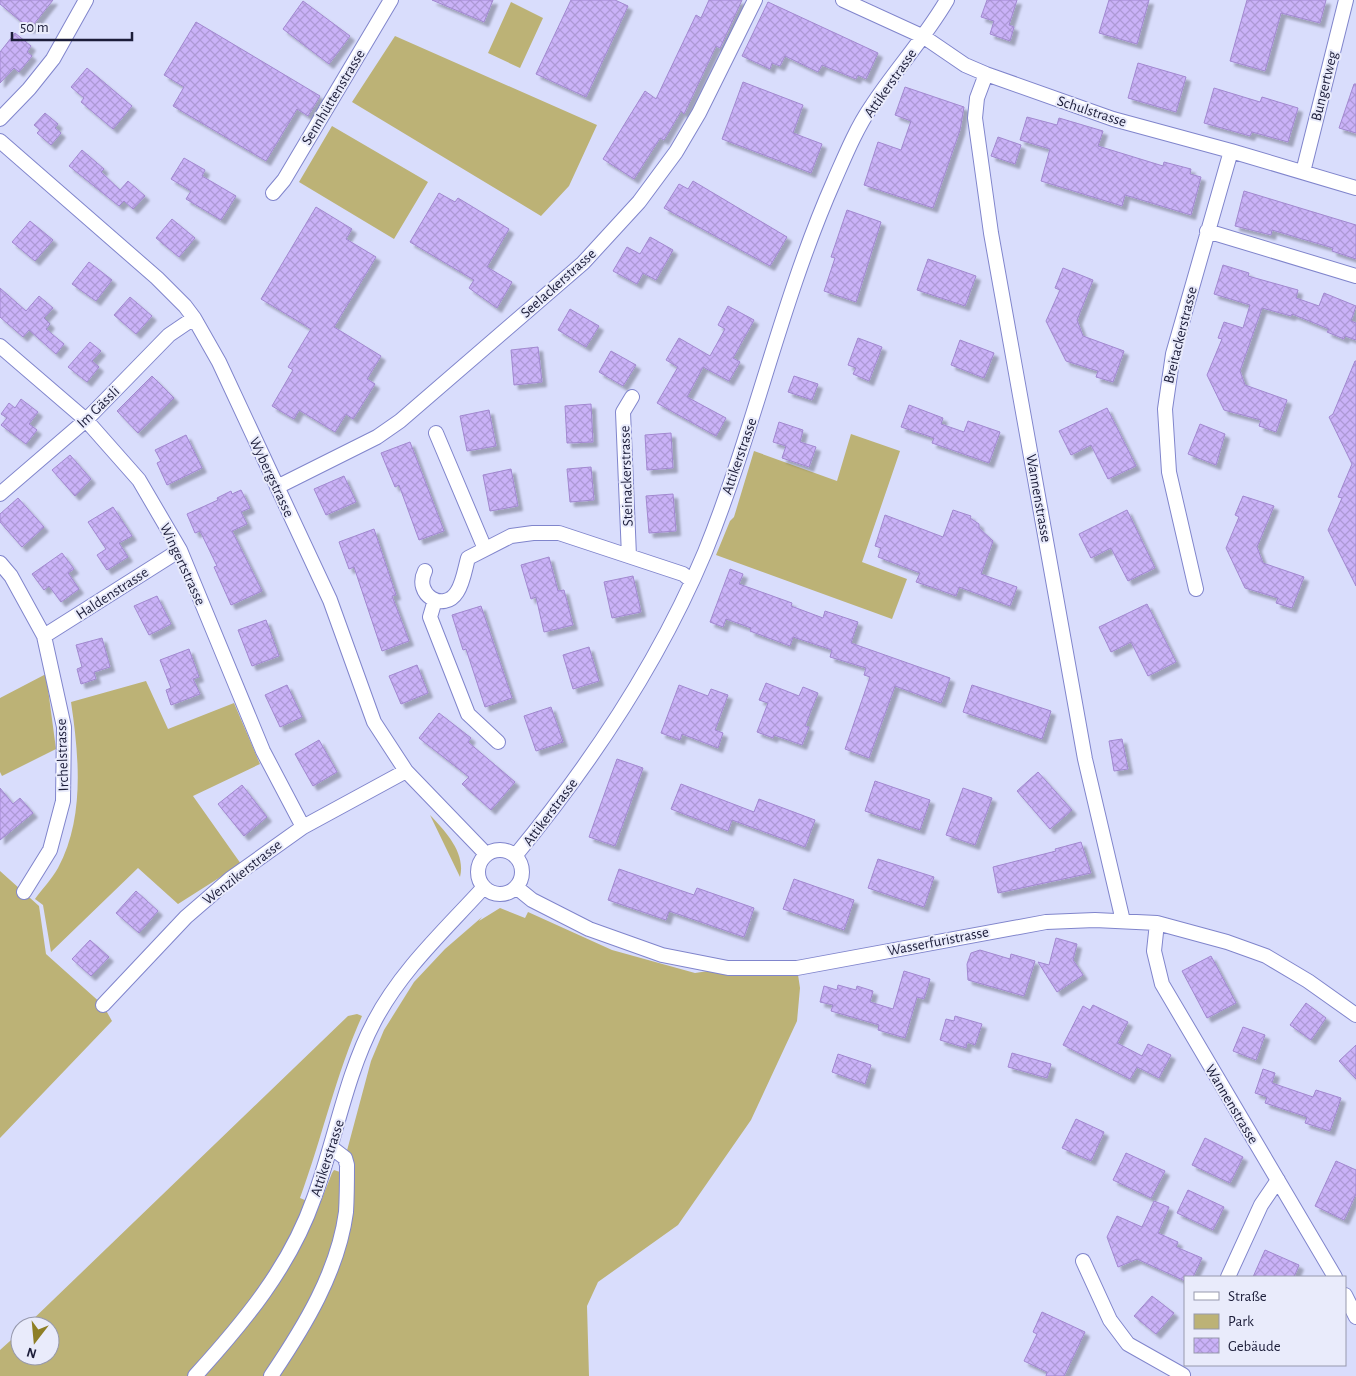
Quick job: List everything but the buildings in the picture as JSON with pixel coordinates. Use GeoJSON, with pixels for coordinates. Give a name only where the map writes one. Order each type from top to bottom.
{"type":"FeatureCollection","features":[{"type":"Feature","properties":{"kind":"street"},"geometry":{"type":"LineString","coordinates":[[0,119],[29,89],[53,59],[86,0]]}},
{"type":"Feature","properties":{"kind":"street","name":"Sennhüttenstrasse"},"geometry":{"type":"LineString","coordinates":[[273,193],[284,180],[391,0]]}},
{"type":"Feature","properties":{"kind":"street","name":"Seelackerstrasse"},"geometry":{"type":"LineString","coordinates":[[278,487],[377,437],[400,420],[583,263],[638,202],[676,152],[699,114],[755,0]]}},
{"type":"Feature","properties":{"kind":"street","name":"Schulstrasse"},"geometry":{"type":"LineString","coordinates":[[843,0],[924,37],[964,65],[986,74],[1113,119],[1356,188]]}},
{"type":"Feature","properties":{"kind":"street","name":"Attikerstrasse"},"geometry":{"type":"LineString","coordinates":[[515,856],[560,800],[611,724],[651,659],[692,581],[742,449],[813,233],[827,198],[869,109],[902,62],[924,37],[947,0]]}},
{"type":"Feature","properties":{"kind":"street","name":"Bungertweg"},"geometry":{"type":"LineString","coordinates":[[1303,172],[1346,0]]}},
{"type":"Feature","properties":{"kind":"street","name":"Wannenstrasse"},"geometry":{"type":"LineString","coordinates":[[986,74],[976,98],[975,118],[991,233],[1085,759],[1123,921]]}},
{"type":"Feature","properties":{"kind":"street","name":"Wybergstrasse"},"geometry":{"type":"LineString","coordinates":[[0,141],[157,278],[185,306],[194,318],[219,362],[330,600],[374,722],[406,771],[486,854]]}},
{"type":"Feature","properties":{"kind":"street","name":"Breitackerstrasse"},"geometry":{"type":"LineString","coordinates":[[1196,589],[1169,472],[1165,410],[1173,354],[1231,151]]}},
{"type":"Feature","properties":{"kind":"street"},"geometry":{"type":"LineString","coordinates":[[1207,231],[1356,276]]}},
{"type":"Feature","properties":{"kind":"street","name":"Im Gässli"},"geometry":{"type":"LineString","coordinates":[[0,494],[86,420],[169,335],[194,318]]}},
{"type":"Feature","properties":{"kind":"street","name":"Wingertstrasse"},"geometry":{"type":"LineString","coordinates":[[0,346],[86,420],[139,480],[180,550],[263,752],[303,827]]}},
{"type":"Feature","properties":{"kind":"street","name":"Steinackerstrasse"},"geometry":{"type":"LineString","coordinates":[[629,556],[623,412],[632,397]]}},
{"type":"Feature","properties":{"kind":"street"},"geometry":{"type":"LineString","coordinates":[[436,433],[485,549]]}},
{"type":"Feature","properties":{"kind":"street"},"geometry":{"type":"LineString","coordinates":[[425,571],[422,576],[422,588],[430,598],[448,600],[453,597],[459,586],[468,558],[511,536],[533,533],[560,533],[683,574],[692,581]]}},
{"type":"Feature","properties":{"kind":"street","name":"Haldenstrasse"},"geometry":{"type":"LineString","coordinates":[[44,636],[180,550]]}},
{"type":"Feature","properties":{"kind":"street","name":"Irchelstrasse"},"geometry":{"type":"LineString","coordinates":[[0,563],[11,576],[44,636],[64,727],[63,801],[50,850],[24,892]]}},
{"type":"Feature","properties":{"kind":"street"},"geometry":{"type":"LineString","coordinates":[[435,600],[430,618],[468,714],[498,742]]}},
{"type":"Feature","properties":{"kind":"street","name":"Wenzikerstrasse"},"geometry":{"type":"LineString","coordinates":[[103,1005],[186,917],[230,878],[303,827],[406,771]]}},
{"type":"Feature","properties":{"kind":"street"},"geometry":{"type":"LineString","coordinates":[[501,850],[515,856],[519,862],[521,874],[516,886],[509,892],[500,894],[491,892],[484,887],[477,874],[478,866],[486,854],[501,850]]}},
{"type":"Feature","properties":{"kind":"street","name":"Wasserfuristrasse"},"geometry":{"type":"LineString","coordinates":[[516,886],[532,900],[589,929],[662,955],[728,968],[797,968],[1046,922],[1123,921],[1157,923],[1227,942],[1266,956],[1308,981],[1356,1015]]}},
{"type":"Feature","properties":{"kind":"street","name":"Attikerstrasse"},"geometry":{"type":"LineString","coordinates":[[195,1376],[245,1318],[277,1274],[298,1236],[314,1200],[332,1148],[354,1070],[383,1005],[408,970],[484,887]]}},
{"type":"Feature","properties":{"kind":"street","name":"Wannenstrasse"},"geometry":{"type":"LineString","coordinates":[[1157,923],[1154,951],[1162,984],[1333,1276]]}},
{"type":"Feature","properties":{"kind":"street"},"geometry":{"type":"LineString","coordinates":[[271,1376],[313,1307],[334,1260],[343,1228],[347,1165],[345,1158],[332,1148]]}},
{"type":"Feature","properties":{"kind":"street"},"geometry":{"type":"LineString","coordinates":[[1228,1276],[1261,1205],[1278,1180]]}},
{"type":"Feature","properties":{"kind":"street"},"geometry":{"type":"LineString","coordinates":[[1083,1261],[1110,1320],[1128,1344],[1183,1376]]}},
{"type":"Feature","properties":{"kind":"street"},"geometry":{"type":"LineString","coordinates":[[1346,1297],[1356,1317]]}},
{"type":"Feature","properties":{"kind":"green space"},"geometry":{"type":"Polygon","coordinates":[[[511,2],[543,18],[520,68],[488,53],[511,2]]]}},
{"type":"Feature","properties":{"kind":"green space"},"geometry":{"type":"Polygon","coordinates":[[[395,36],[597,125],[569,186],[541,216],[352,102],[395,36]]]}},
{"type":"Feature","properties":{"kind":"green space"},"geometry":{"type":"Polygon","coordinates":[[[332,126],[428,182],[394,239],[299,182],[332,126]]]}},
{"type":"Feature","properties":{"kind":"green space"},"geometry":{"type":"Polygon","coordinates":[[[851,434],[900,451],[862,562],[907,579],[892,619],[716,555],[730,521],[734,517],[754,451],[837,481],[851,434]]]}},
{"type":"Feature","properties":{"kind":"green space"},"geometry":{"type":"Polygon","coordinates":[[[46,674],[56,749],[2,776],[0,772],[0,698],[46,674]]]}},
{"type":"Feature","properties":{"kind":"green space"},"geometry":{"type":"Polygon","coordinates":[[[146,681],[168,729],[234,703],[260,764],[193,796],[241,864],[178,904],[138,868],[51,952],[43,905],[35,899],[58,868],[67,849],[73,829],[78,786],[78,765],[71,702],[146,681]]]}},
{"type":"Feature","properties":{"kind":"green space"},"geometry":{"type":"Polygon","coordinates":[[[430,815],[448,836],[457,851],[461,868],[460,877],[430,815]]]}},
{"type":"Feature","properties":{"kind":"green space"},"geometry":{"type":"Polygon","coordinates":[[[0,871],[39,906],[46,954],[103,1005],[112,1021],[0,1138],[0,871]]]}},
{"type":"Feature","properties":{"kind":"green space"},"geometry":{"type":"Polygon","coordinates":[[[500,908],[525,918],[528,912],[612,950],[695,973],[728,968],[797,968],[800,988],[797,1021],[751,1120],[678,1225],[598,1282],[587,1306],[589,1376],[0,1376],[0,1350],[10,1341],[10,1366],[60,1366],[60,1316],[36,1316],[348,1016],[357,1014],[362,1016],[344,1060],[300,1198],[319,1206],[332,1173],[334,1170],[340,1172],[338,1245],[345,1158],[371,1061],[384,1030],[414,982],[445,949],[482,917],[479,921],[500,908]]]}}]}
